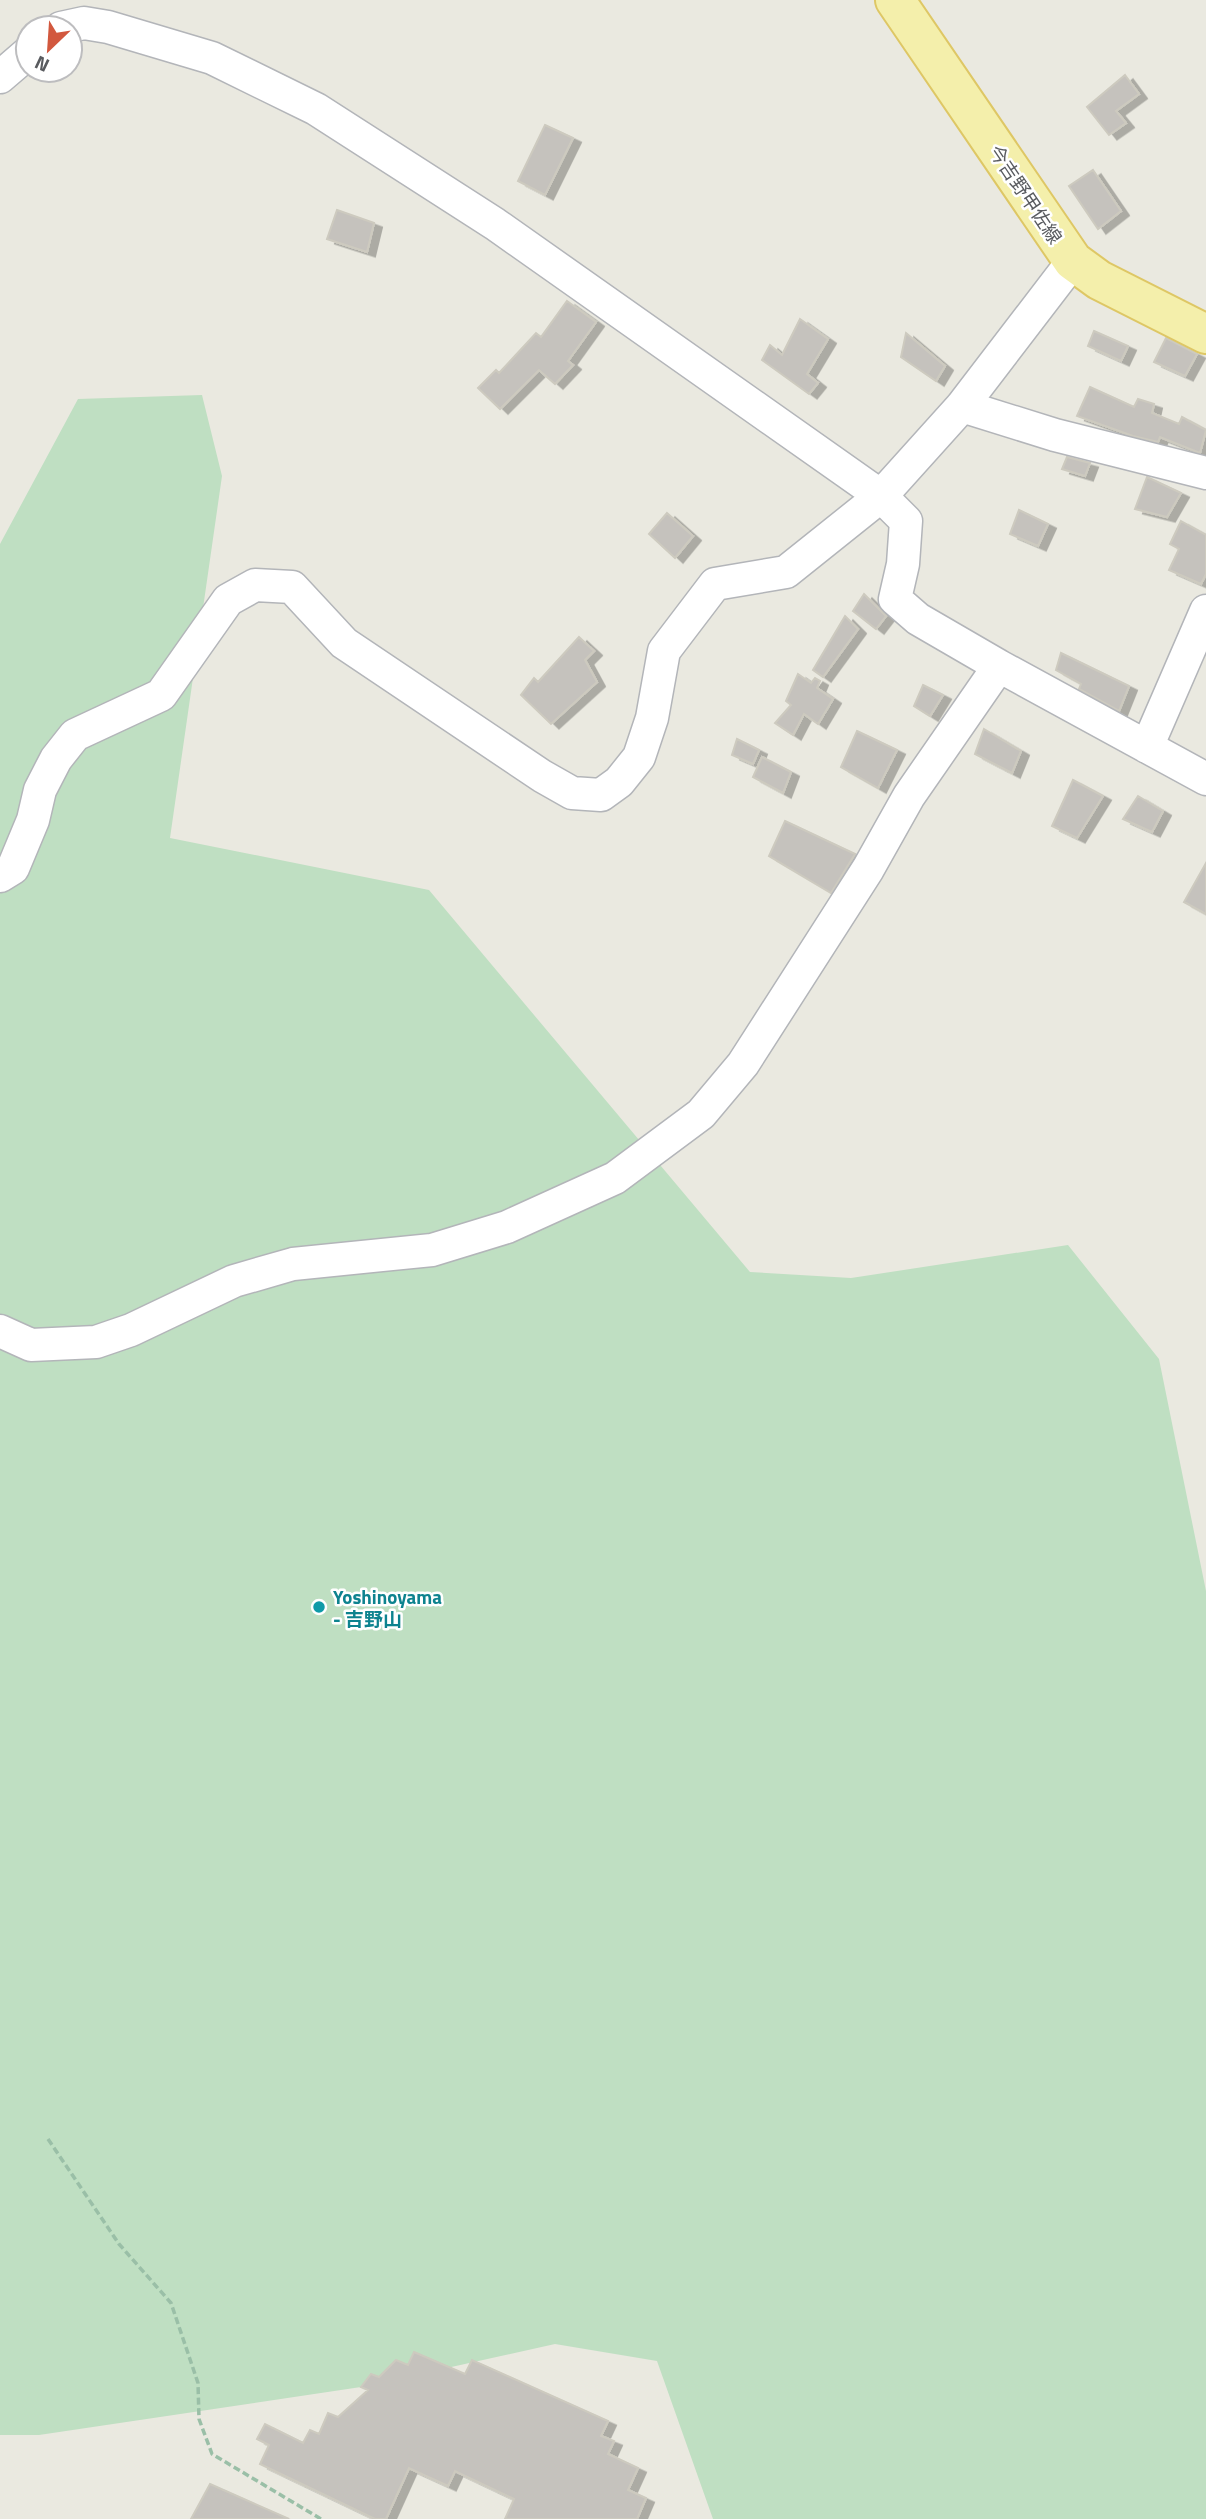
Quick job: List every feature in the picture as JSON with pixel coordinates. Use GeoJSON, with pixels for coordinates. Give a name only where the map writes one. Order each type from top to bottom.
{"type":"FeatureCollection","features":[{"type":"Feature","properties":{"kind":"main road","name":"今吉野甲佐線"},"geometry":{"type":"LineString","coordinates":[[895,0],[1073,261],[1099,280],[1201,326]]}},
{"type":"Feature","properties":{"kind":"street"},"geometry":{"type":"LineString","coordinates":[[84,23],[108,27],[212,58],[316,109],[506,231],[881,496],[906,522],[903,564],[895,599],[918,618],[999,666],[1206,779]]}},
{"type":"Feature","properties":{"kind":"street"},"geometry":{"type":"LineString","coordinates":[[0,77],[14,65]]}},
{"type":"Feature","properties":{"kind":"street"},"geometry":{"type":"LineString","coordinates":[[0,876],[13,868],[33,820],[40,790],[56,759],[75,735],[161,695],[228,600],[255,585],[292,587],[344,643],[531,769],[572,793],[601,795],[619,782],[639,757],[652,718],[664,650],[715,584],[786,572],[881,496],[962,406],[1073,261]]}},
{"type":"Feature","properties":{"kind":"street"},"geometry":{"type":"LineString","coordinates":[[962,406],[1055,435],[1206,473]]}},
{"type":"Feature","properties":{"kind":"street"},"geometry":{"type":"LineString","coordinates":[[1147,747],[1206,611]]}},
{"type":"Feature","properties":{"kind":"street"},"geometry":{"type":"LineString","coordinates":[[0,1331],[31,1345],[96,1342],[131,1330],[234,1281],[293,1264],[432,1250],[507,1227],[615,1178],[701,1114],[743,1064],[868,869],[909,796],[999,666]]}},
{"type":"Feature","properties":{"kind":"path"},"geometry":{"type":"LineString","coordinates":[[48,2139],[119,2244],[171,2303],[198,2383],[199,2419],[212,2454],[321,2519]]}},
{"type":"Feature","properties":{"kind":"green space"},"geometry":{"type":"Polygon","coordinates":[[[202,395],[222,476],[170,838],[429,890],[750,1272],[851,1278],[1068,1245],[1159,1359],[1206,1591],[1206,2519],[713,2519],[657,2361],[555,2344],[361,2387],[39,2435],[0,2435],[0,544],[78,399],[202,395]]]}},
{"type":"Feature","properties":{"kind":"building"},"geometry":{"type":"Polygon","coordinates":[[[1125,75],[1139,94],[1116,111],[1126,123],[1109,135],[1087,107],[1125,75]]]}},
{"type":"Feature","properties":{"kind":"building"},"geometry":{"type":"Polygon","coordinates":[[[545,125],[573,138],[545,195],[518,181],[545,125]]]}},
{"type":"Feature","properties":{"kind":"building"},"geometry":{"type":"Polygon","coordinates":[[[1093,170],[1121,211],[1098,229],[1069,186],[1093,170]]]}},
{"type":"Feature","properties":{"kind":"building"},"geometry":{"type":"Polygon","coordinates":[[[337,210],[374,223],[367,252],[327,239],[337,210]]]}},
{"type":"Feature","properties":{"kind":"building"},"geometry":{"type":"Polygon","coordinates":[[[567,301],[596,322],[568,361],[573,365],[555,384],[539,370],[500,409],[478,388],[496,370],[499,373],[536,333],[541,337],[567,301]]]}},
{"type":"Feature","properties":{"kind":"building"},"geometry":{"type":"Polygon","coordinates":[[[800,319],[828,339],[807,374],[818,383],[809,394],[762,360],[770,345],[782,355],[800,319]]]}},
{"type":"Feature","properties":{"kind":"building"},"geometry":{"type":"Polygon","coordinates":[[[1094,331],[1128,346],[1121,361],[1088,346],[1094,331]]]}},
{"type":"Feature","properties":{"kind":"building"},"geometry":{"type":"Polygon","coordinates":[[[906,333],[945,366],[936,381],[901,357],[906,333]]]}},
{"type":"Feature","properties":{"kind":"building"},"geometry":{"type":"Polygon","coordinates":[[[1166,338],[1197,354],[1185,376],[1154,362],[1166,338]]]}},
{"type":"Feature","properties":{"kind":"building"},"geometry":{"type":"Polygon","coordinates":[[[1090,387],[1134,407],[1138,399],[1154,404],[1152,413],[1179,424],[1182,417],[1206,430],[1200,453],[1160,437],[1158,442],[1133,436],[1077,416],[1090,387]]]}},
{"type":"Feature","properties":{"kind":"building"},"geometry":{"type":"Polygon","coordinates":[[[1067,457],[1090,463],[1085,476],[1062,469],[1067,457]]]}},
{"type":"Feature","properties":{"kind":"building"},"geometry":{"type":"Polygon","coordinates":[[[1147,477],[1181,493],[1167,517],[1135,509],[1147,477]]]}},
{"type":"Feature","properties":{"kind":"building"},"geometry":{"type":"Polygon","coordinates":[[[1019,510],[1048,524],[1038,546],[1010,534],[1019,510]]]}},
{"type":"Feature","properties":{"kind":"building"},"geometry":{"type":"Polygon","coordinates":[[[667,513],[693,536],[675,558],[649,534],[667,513]]]}},
{"type":"Feature","properties":{"kind":"building"},"geometry":{"type":"Polygon","coordinates":[[[1181,521],[1206,535],[1206,574],[1201,584],[1169,570],[1179,549],[1170,544],[1181,521]]]}},
{"type":"Feature","properties":{"kind":"building"},"geometry":{"type":"Polygon","coordinates":[[[864,594],[886,616],[876,629],[853,611],[864,594]]]}},
{"type":"Feature","properties":{"kind":"building"},"geometry":{"type":"Polygon","coordinates":[[[845,616],[858,629],[823,677],[813,670],[845,616]]]}},
{"type":"Feature","properties":{"kind":"building"},"geometry":{"type":"Polygon","coordinates":[[[579,637],[594,651],[585,660],[597,682],[551,724],[521,695],[534,678],[538,682],[579,637]]]}},
{"type":"Feature","properties":{"kind":"building"},"geometry":{"type":"Polygon","coordinates":[[[1061,653],[1129,686],[1119,711],[1079,689],[1081,684],[1056,670],[1061,653]]]}},
{"type":"Feature","properties":{"kind":"building"},"geometry":{"type":"Polygon","coordinates":[[[798,674],[811,683],[815,678],[820,681],[817,688],[833,699],[818,724],[804,714],[793,735],[775,723],[791,705],[786,701],[798,674]]]}},
{"type":"Feature","properties":{"kind":"building"},"geometry":{"type":"Polygon","coordinates":[[[923,685],[943,695],[930,716],[914,706],[923,685]]]}},
{"type":"Feature","properties":{"kind":"building"},"geometry":{"type":"Polygon","coordinates":[[[984,729],[1021,751],[1012,773],[975,754],[984,729]]]}},
{"type":"Feature","properties":{"kind":"building"},"geometry":{"type":"Polygon","coordinates":[[[857,731],[897,750],[878,788],[841,767],[857,731]]]}},
{"type":"Feature","properties":{"kind":"building"},"geometry":{"type":"Polygon","coordinates":[[[737,739],[759,750],[753,764],[732,755],[737,739]]]}},
{"type":"Feature","properties":{"kind":"building"},"geometry":{"type":"Polygon","coordinates":[[[762,757],[791,772],[783,793],[753,777],[762,757]]]}},
{"type":"Feature","properties":{"kind":"building"},"geometry":{"type":"Polygon","coordinates":[[[1073,780],[1103,796],[1077,838],[1052,826],[1073,780]]]}},
{"type":"Feature","properties":{"kind":"building"},"geometry":{"type":"Polygon","coordinates":[[[1138,796],[1163,811],[1152,832],[1123,819],[1138,796]]]}},
{"type":"Feature","properties":{"kind":"building"},"geometry":{"type":"Polygon","coordinates":[[[785,821],[855,854],[831,893],[769,856],[785,821]]]}},
{"type":"Feature","properties":{"kind":"building"},"geometry":{"type":"Polygon","coordinates":[[[1206,863],[1206,914],[1184,902],[1206,863]]]}},
{"type":"Feature","properties":{"kind":"building"},"geometry":{"type":"Polygon","coordinates":[[[414,2352],[465,2374],[472,2360],[608,2421],[601,2436],[614,2441],[608,2454],[638,2468],[628,2490],[646,2498],[637,2519],[505,2519],[514,2499],[455,2471],[448,2486],[409,2468],[386,2519],[375,2519],[260,2464],[269,2445],[257,2439],[265,2424],[303,2443],[310,2430],[319,2434],[328,2413],[338,2417],[368,2390],[361,2387],[371,2374],[379,2377],[396,2360],[408,2365],[414,2352]]]}},
{"type":"Feature","properties":{"kind":"building"},"geometry":{"type":"Polygon","coordinates":[[[210,2484],[289,2519],[191,2519],[210,2484]]]}},
{"type":"Feature","properties":{"kind":"place","name":"Yoshinoyama - 吉野山"},"geometry":{"type":"Point","coordinates":[319,1607]}}]}
